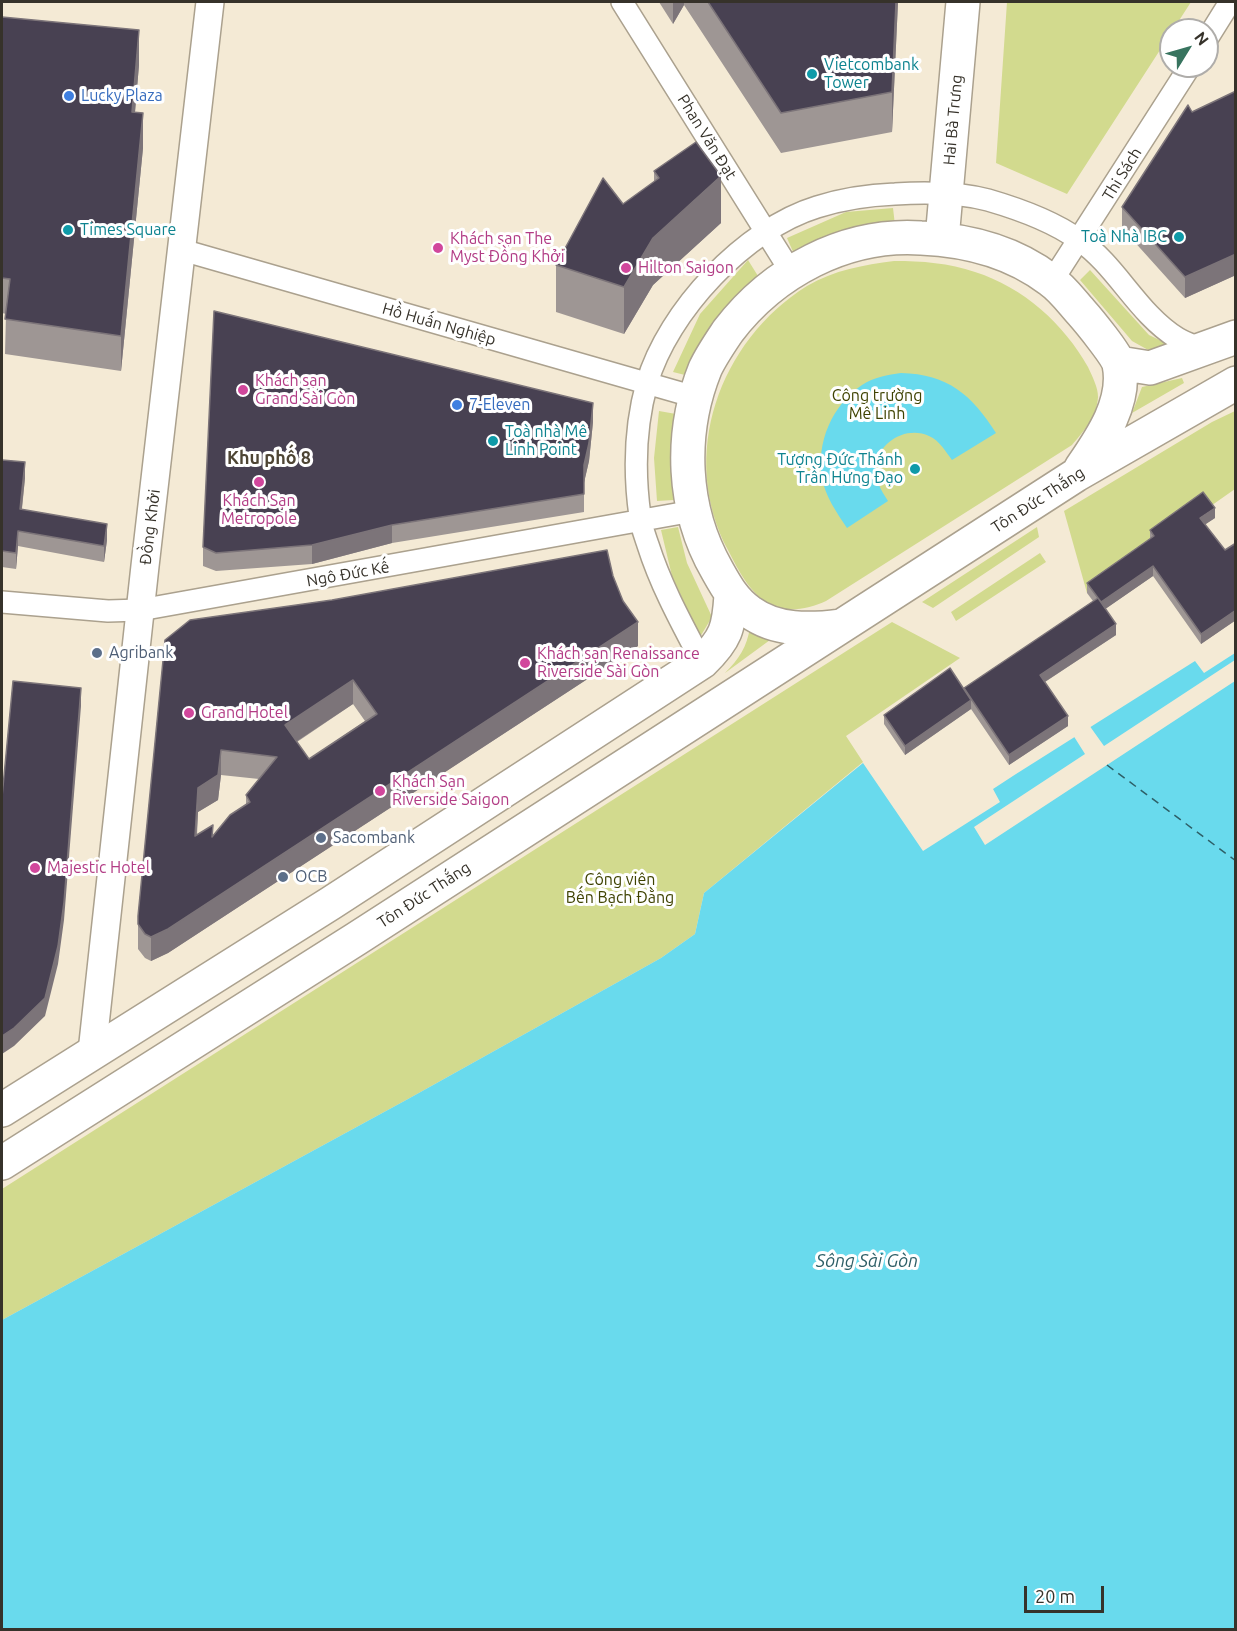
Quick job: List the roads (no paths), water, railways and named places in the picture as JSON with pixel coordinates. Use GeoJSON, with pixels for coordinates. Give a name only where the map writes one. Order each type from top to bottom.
{"type":"FeatureCollection","features":[{"type":"Feature","properties":{"kind":"main road","name":"Hai Bà Trưng"},"geometry":{"type":"LineString","coordinates":[[942,239],[963,2]]}},
{"type":"Feature","properties":{"kind":"main road"},"geometry":{"type":"LineString","coordinates":[[844,625],[816,629],[784,627],[752,614],[731,595],[702,541],[693,511],[688,474],[689,433],[696,397],[706,367],[719,343],[738,318],[764,292],[791,272],[825,255],[864,242],[904,237],[942,239],[979,245],[1016,258],[1052,281],[1088,319],[1119,363],[1119,387],[1112,418],[1098,444],[1076,475]]}},
{"type":"Feature","properties":{"kind":"main road"},"geometry":{"type":"LineString","coordinates":[[1119,363],[1150,368],[1236,337]]}},
{"type":"Feature","properties":{"kind":"main road","name":"Tôn Đức Thắng"},"geometry":{"type":"LineString","coordinates":[[844,625],[1076,475],[1236,383]]}},
{"type":"Feature","properties":{"kind":"main road"},"geometry":{"type":"LineString","coordinates":[[2,1110],[321,909],[702,662],[718,646],[729,622],[731,595]]}},
{"type":"Feature","properties":{"kind":"main road","name":"Tôn Ðức Thắng"},"geometry":{"type":"LineString","coordinates":[[2,1163],[356,939],[844,625]]}},
{"type":"Feature","properties":{"kind":"street","name":"Ðồng Khởi"},"geometry":{"type":"LineString","coordinates":[[92,1053],[210,2]]}},
{"type":"Feature","properties":{"kind":"street","name":"Phan Văn Ðạt"},"geometry":{"type":"LineString","coordinates":[[622,2],[791,272]]}},
{"type":"Feature","properties":{"kind":"street"},"geometry":{"type":"LineString","coordinates":[[1219,20],[1230,2]]}},
{"type":"Feature","properties":{"kind":"street","name":"Thi Sách"},"geometry":{"type":"LineString","coordinates":[[1052,281],[1182,78]]}},
{"type":"Feature","properties":{"kind":"street"},"geometry":{"type":"LineString","coordinates":[[702,662],[671,603],[654,564],[641,520],[637,481],[638,435],[647,384],[662,347],[681,315],[702,287],[729,259],[766,232],[817,207],[868,195],[947,193],[986,200],[1052,224],[1079,240],[1097,256],[1162,327],[1178,339],[1204,350]]}},
{"type":"Feature","properties":{"kind":"street","name":"Hồ Huấn Nghiệp"},"geometry":{"type":"LineString","coordinates":[[182,250],[696,397]]}},
{"type":"Feature","properties":{"kind":"street","name":"Ngô Ðức Kế"},"geometry":{"type":"LineString","coordinates":[[2,602],[108,611],[140,610],[693,511]]}},
{"type":"Feature","properties":{"kind":"water"},"geometry":{"type":"Polygon","coordinates":[[[901,373],[932,377],[957,389],[978,408],[996,433],[952,460],[939,443],[929,436],[912,433],[895,438],[882,449],[876,466],[877,480],[888,501],[847,528],[832,504],[822,478],[822,452],[828,426],[842,403],[862,385],[871,380],[901,373]]]}},
{"type":"Feature","properties":{"kind":"water","name":"Sông Sài Gòn"},"geometry":{"type":"Polygon","coordinates":[[[1235,653],[1235,1629],[2,1630],[2,1320],[661,958],[695,934],[704,893],[863,763],[923,851],[1000,802],[993,789],[1016,774],[1195,661],[1204,673],[1235,653]]]}},
{"type":"Feature","properties":{"kind":"place","name":"Vietcombank Tower"},"geometry":{"type":"Point","coordinates":[812,74]}},
{"type":"Feature","properties":{"kind":"place","name":"Lucky Plaza"},"geometry":{"type":"Point","coordinates":[69,96]}},
{"type":"Feature","properties":{"kind":"place","name":"Times Square"},"geometry":{"type":"Point","coordinates":[68,230]}},
{"type":"Feature","properties":{"kind":"place","name":"Toà Nhà IBC"},"geometry":{"type":"Point","coordinates":[1179,237]}},
{"type":"Feature","properties":{"kind":"place","name":"Khách sạn The Myst Đồng Khởi"},"geometry":{"type":"Point","coordinates":[438,248]}},
{"type":"Feature","properties":{"kind":"place","name":"Hilton Saigon"},"geometry":{"type":"Point","coordinates":[626,268]}},
{"type":"Feature","properties":{"kind":"place","name":"Khách sạn Grand Sài Gòn"},"geometry":{"type":"Point","coordinates":[243,390]}},
{"type":"Feature","properties":{"kind":"place","name":"7-Eleven"},"geometry":{"type":"Point","coordinates":[457,405]}},
{"type":"Feature","properties":{"kind":"place","name":"Toà nhà Mê Linh Point"},"geometry":{"type":"Point","coordinates":[493,441]}},
{"type":"Feature","properties":{"kind":"place","name":"Tượng Đức Thánh Trần Hưng Đạo"},"geometry":{"type":"Point","coordinates":[915,469]}},
{"type":"Feature","properties":{"kind":"place","name":"Khách Sạn Metropole"},"geometry":{"type":"Point","coordinates":[259,482]}},
{"type":"Feature","properties":{"kind":"place","name":"Agribank"},"geometry":{"type":"Point","coordinates":[97,653]}},
{"type":"Feature","properties":{"kind":"place","name":"Khách sạn Renaissance Riverside Sài Gòn"},"geometry":{"type":"Point","coordinates":[525,663]}},
{"type":"Feature","properties":{"kind":"place","name":"Grand Hotel"},"geometry":{"type":"Point","coordinates":[189,713]}},
{"type":"Feature","properties":{"kind":"place","name":"Khách Sạn Riverside Saigon"},"geometry":{"type":"Point","coordinates":[380,791]}},
{"type":"Feature","properties":{"kind":"place","name":"Sacombank"},"geometry":{"type":"Point","coordinates":[321,838]}},
{"type":"Feature","properties":{"kind":"place","name":"Majestic Hotel"},"geometry":{"type":"Point","coordinates":[35,868]}},
{"type":"Feature","properties":{"kind":"place","name":"OCB"},"geometry":{"type":"Point","coordinates":[283,877]}},
{"type":"Feature","properties":{"kind":"district","name":"Khu phố 8"},"geometry":{"type":"Point","coordinates":[269,458]}},
{"type":"Feature","properties":{"kind":"park label","name":"Công trường Mê Linh"},"geometry":{"type":"Point","coordinates":[877,405]}},
{"type":"Feature","properties":{"kind":"park label","name":"Công viên Bến Bạch Đằng"},"geometry":{"type":"Point","coordinates":[620,889]}}]}
